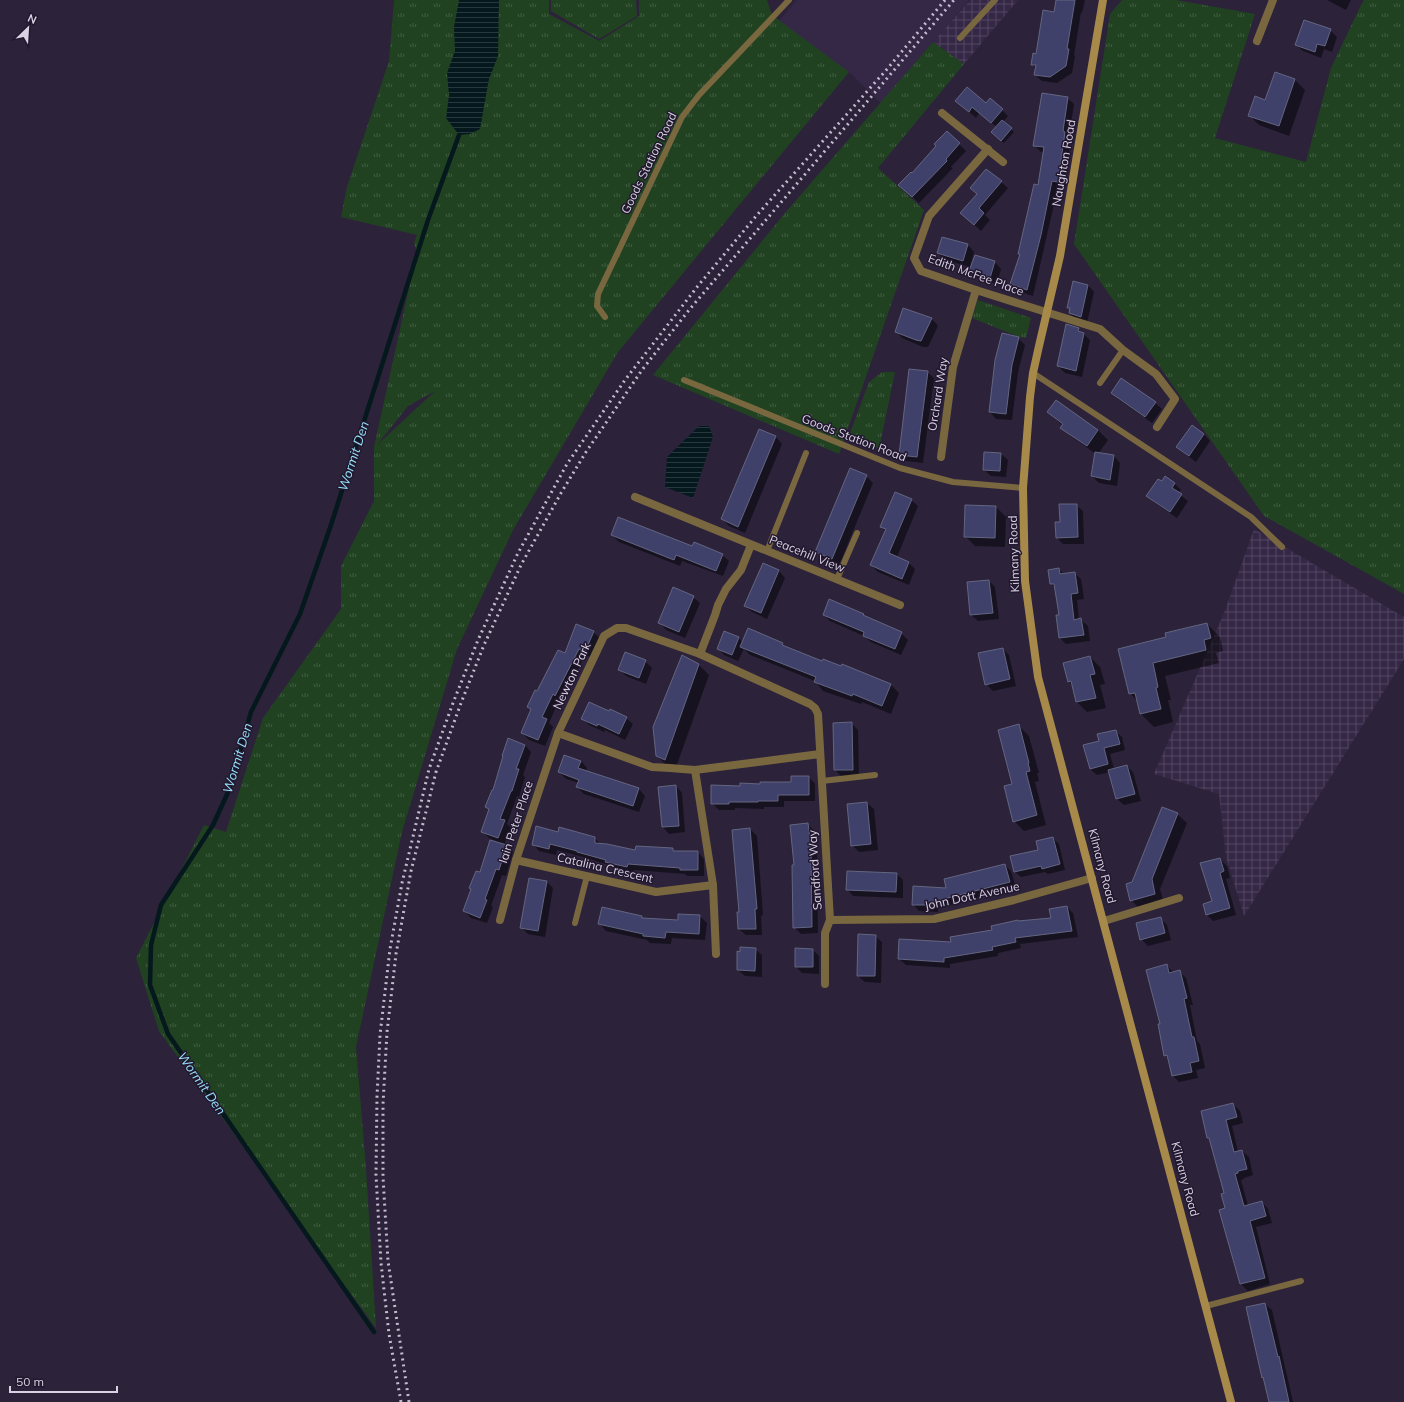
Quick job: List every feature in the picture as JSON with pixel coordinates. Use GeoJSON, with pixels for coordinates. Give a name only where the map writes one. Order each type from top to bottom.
{"type":"FeatureCollection","features":[{"type":"Feature","properties":{"kind":"main road","name":"Naughton Road"},"geometry":{"type":"LineString","coordinates":[[1044,328],[1060,256],[1103,0]]}},
{"type":"Feature","properties":{"kind":"main road","name":"Kilmany Road"},"geometry":{"type":"LineString","coordinates":[[1044,328],[1033,373],[1024,488],[1025,581],[1038,677],[1231,1402]]}},
{"type":"Feature","properties":{"kind":"street"},"geometry":{"type":"LineString","coordinates":[[1257,40],[1274,0]]}},
{"type":"Feature","properties":{"kind":"street"},"geometry":{"type":"LineString","coordinates":[[942,113],[1003,162]]}},
{"type":"Feature","properties":{"kind":"street","name":"Edith McFee Place"},"geometry":{"type":"LineString","coordinates":[[988,149],[929,216],[914,258],[921,270],[976,290],[1100,329],[1123,350],[1156,374],[1176,399],[1157,427]]}},
{"type":"Feature","properties":{"kind":"street","name":"Orchard Way"},"geometry":{"type":"LineString","coordinates":[[941,457],[953,367],[976,290]]}},
{"type":"Feature","properties":{"kind":"street"},"geometry":{"type":"LineString","coordinates":[[635,497],[751,545]]}},
{"type":"Feature","properties":{"kind":"street","name":"Peacehill View"},"geometry":{"type":"LineString","coordinates":[[700,654],[716,615],[718,605],[726,589],[741,570],[751,545],[900,605]]}},
{"type":"Feature","properties":{"kind":"street","name":"Newton Park"},"geometry":{"type":"LineString","coordinates":[[558,733],[604,636],[617,628],[626,628],[700,654],[810,704],[815,708],[818,714],[820,754]]}},
{"type":"Feature","properties":{"kind":"street"},"geometry":{"type":"LineString","coordinates":[[558,733],[652,767],[695,770],[820,754]]}},
{"type":"Feature","properties":{"kind":"street","name":"Iain Peter Place"},"geometry":{"type":"LineString","coordinates":[[500,920],[516,860],[558,733]]}},
{"type":"Feature","properties":{"kind":"street","name":"Sandford Way"},"geometry":{"type":"LineString","coordinates":[[820,754],[830,920],[825,933],[825,984]]}},
{"type":"Feature","properties":{"kind":"street"},"geometry":{"type":"LineString","coordinates":[[695,770],[713,885],[716,954]]}},
{"type":"Feature","properties":{"kind":"street","name":"Catalina Crescent"},"geometry":{"type":"LineString","coordinates":[[516,860],[656,892],[713,885]]}},
{"type":"Feature","properties":{"kind":"street","name":"John Dott Avenue"},"geometry":{"type":"LineString","coordinates":[[830,920],[934,919],[1014,900],[1092,878]]}},
{"type":"Feature","properties":{"kind":"street"},"geometry":{"type":"LineString","coordinates":[[1104,921],[1179,898]]}},
{"type":"Feature","properties":{"kind":"lane","name":"Goods Station Road"},"geometry":{"type":"LineString","coordinates":[[605,317],[597,306],[598,294],[682,117],[699,95],[789,0]]}},
{"type":"Feature","properties":{"kind":"lane"},"geometry":{"type":"LineString","coordinates":[[960,38],[995,0]]}},
{"type":"Feature","properties":{"kind":"lane"},"geometry":{"type":"LineString","coordinates":[[1100,383],[1123,350]]}},
{"type":"Feature","properties":{"kind":"lane"},"geometry":{"type":"LineString","coordinates":[[1033,373],[1251,517],[1282,547]]}},
{"type":"Feature","properties":{"kind":"lane","name":"Goods Station Road"},"geometry":{"type":"LineString","coordinates":[[684,380],[900,468],[953,482],[1024,488]]}},
{"type":"Feature","properties":{"kind":"lane"},"geometry":{"type":"LineString","coordinates":[[767,551],[806,453]]}},
{"type":"Feature","properties":{"kind":"lane"},"geometry":{"type":"LineString","coordinates":[[837,579],[857,532]]}},
{"type":"Feature","properties":{"kind":"lane"},"geometry":{"type":"LineString","coordinates":[[822,781],[875,775]]}},
{"type":"Feature","properties":{"kind":"lane"},"geometry":{"type":"LineString","coordinates":[[575,923],[587,876]]}},
{"type":"Feature","properties":{"kind":"lane"},"geometry":{"type":"LineString","coordinates":[[1206,1306],[1301,1281]]}},
{"type":"Feature","properties":{"kind":"shaded area"},"geometry":{"type":"Polygon","coordinates":[[[459,0],[499,0],[498,56],[489,79],[480,129],[470,134],[459,135],[446,118],[449,95],[447,73],[455,51],[454,27],[459,0]]]}},
{"type":"Feature","properties":{"kind":"shaded area"},"geometry":{"type":"Polygon","coordinates":[[[797,0],[969,0],[881,103],[849,72],[779,21],[797,0]]]}},
{"type":"Feature","properties":{"kind":"shaded area"},"geometry":{"type":"Polygon","coordinates":[[[970,0],[1018,0],[964,64],[933,42],[970,0]]]}},
{"type":"Feature","properties":{"kind":"shaded area"},"geometry":{"type":"Polygon","coordinates":[[[699,426],[709,426],[713,437],[693,498],[665,487],[667,457],[699,426]]]}},
{"type":"Feature","properties":{"kind":"shaded area"},"geometry":{"type":"Polygon","coordinates":[[[1254,529],[1404,617],[1404,659],[1244,916],[1226,857],[1219,794],[1154,774],[1224,613],[1254,529]]]}},
{"type":"Feature","properties":{"kind":"green space"},"geometry":{"type":"Polygon","coordinates":[[[394,0],[549,0],[549,14],[599,41],[639,16],[639,0],[767,0],[772,15],[849,72],[618,352],[513,530],[457,649],[402,832],[356,1047],[366,1168],[376,1328],[159,1031],[136,958],[204,825],[226,832],[263,718],[341,609],[341,566],[374,501],[374,447],[417,252],[414,243],[417,235],[341,217],[347,187],[389,61],[394,0]],[[435,391],[408,406],[377,445],[435,391]]]}},
{"type":"Feature","properties":{"kind":"green space"},"geometry":{"type":"Polygon","coordinates":[[[551,0],[636,0],[637,16],[599,39],[551,11],[551,0]]]}},
{"type":"Feature","properties":{"kind":"green space"},"geometry":{"type":"Polygon","coordinates":[[[1122,0],[1176,0],[1255,14],[1215,138],[1306,162],[1331,68],[1362,3],[1364,0],[1404,0],[1404,594],[1264,516],[1074,244],[1110,14],[1122,0]]]}},
{"type":"Feature","properties":{"kind":"green space"},"geometry":{"type":"Polygon","coordinates":[[[933,42],[964,64],[878,168],[924,210],[839,454],[653,375],[785,213],[933,42]]]}},
{"type":"Feature","properties":{"kind":"green space"},"geometry":{"type":"Polygon","coordinates":[[[978,300],[1031,318],[1026,338],[1019,337],[972,318],[978,300]]]}},
{"type":"Feature","properties":{"kind":"green space"},"geometry":{"type":"Polygon","coordinates":[[[882,372],[895,372],[879,449],[849,436],[869,382],[882,372]]]}},
{"type":"Feature","properties":{"kind":"building"},"geometry":{"type":"Polygon","coordinates":[[[1056,0],[1075,0],[1067,49],[1069,49],[1066,66],[1050,77],[1034,75],[1036,65],[1031,65],[1033,53],[1036,54],[1043,10],[1054,12],[1056,0]]]}},
{"type":"Feature","properties":{"kind":"building"},"geometry":{"type":"Polygon","coordinates":[[[1304,20],[1331,29],[1325,46],[1317,44],[1315,52],[1295,45],[1304,20]]]}},
{"type":"Feature","properties":{"kind":"building"},"geometry":{"type":"Polygon","coordinates":[[[1275,72],[1295,79],[1279,126],[1248,116],[1255,96],[1265,100],[1275,72]]]}},
{"type":"Feature","properties":{"kind":"building"},"geometry":{"type":"Polygon","coordinates":[[[967,87],[986,103],[990,98],[1003,109],[991,123],[972,107],[969,112],[955,101],[967,87]]]}},
{"type":"Feature","properties":{"kind":"building"},"geometry":{"type":"Polygon","coordinates":[[[1042,93],[1068,97],[1058,182],[1052,181],[1041,235],[1027,290],[1010,284],[1020,254],[1018,254],[1034,184],[1038,185],[1044,147],[1033,146],[1042,93]]]}},
{"type":"Feature","properties":{"kind":"building"},"geometry":{"type":"Polygon","coordinates":[[[1002,120],[1012,128],[1001,141],[991,132],[1002,120]]]}},
{"type":"Feature","properties":{"kind":"building"},"geometry":{"type":"Polygon","coordinates":[[[947,131],[960,143],[946,159],[947,161],[912,197],[898,185],[911,172],[912,173],[936,146],[934,144],[947,131]]]}},
{"type":"Feature","properties":{"kind":"building"},"geometry":{"type":"Polygon","coordinates":[[[986,169],[1002,181],[979,208],[984,213],[974,225],[960,213],[977,194],[970,188],[986,169]]]}},
{"type":"Feature","properties":{"kind":"building"},"geometry":{"type":"Polygon","coordinates":[[[942,237],[968,244],[963,261],[937,253],[942,237]]]}},
{"type":"Feature","properties":{"kind":"building"},"geometry":{"type":"Polygon","coordinates":[[[975,255],[995,261],[990,278],[969,271],[975,255]]]}},
{"type":"Feature","properties":{"kind":"building"},"geometry":{"type":"Polygon","coordinates":[[[1073,281],[1088,285],[1081,317],[1069,313],[1070,308],[1067,308],[1073,281]]]}},
{"type":"Feature","properties":{"kind":"building"},"geometry":{"type":"Polygon","coordinates":[[[903,308],[932,318],[921,341],[895,332],[903,308]]]}},
{"type":"Feature","properties":{"kind":"building"},"geometry":{"type":"Polygon","coordinates":[[[1066,324],[1079,328],[1078,331],[1084,333],[1076,371],[1057,366],[1066,324]]]}},
{"type":"Feature","properties":{"kind":"building"},"geometry":{"type":"Polygon","coordinates":[[[1002,333],[1019,337],[1012,365],[1006,414],[989,412],[995,360],[1002,333]]]}},
{"type":"Feature","properties":{"kind":"building"},"geometry":{"type":"Polygon","coordinates":[[[909,369],[928,371],[917,457],[899,455],[909,369]]]}},
{"type":"Feature","properties":{"kind":"building"},"geometry":{"type":"Polygon","coordinates":[[[1121,378],[1156,402],[1145,417],[1111,393],[1121,378]]]}},
{"type":"Feature","properties":{"kind":"building"},"geometry":{"type":"Polygon","coordinates":[[[1056,400],[1098,430],[1087,446],[1060,428],[1063,424],[1047,412],[1056,400]]]}},
{"type":"Feature","properties":{"kind":"building"},"geometry":{"type":"Polygon","coordinates":[[[1192,425],[1204,434],[1189,456],[1176,447],[1192,425]]]}},
{"type":"Feature","properties":{"kind":"building"},"geometry":{"type":"Polygon","coordinates":[[[759,429],[776,436],[738,527],[721,519],[759,429]]]}},
{"type":"Feature","properties":{"kind":"building"},"geometry":{"type":"Polygon","coordinates":[[[984,452],[1001,453],[1000,471],[983,470],[984,452]]]}},
{"type":"Feature","properties":{"kind":"building"},"geometry":{"type":"Polygon","coordinates":[[[1095,452],[1114,455],[1110,480],[1091,476],[1095,452]]]}},
{"type":"Feature","properties":{"kind":"building"},"geometry":{"type":"Polygon","coordinates":[[[850,468],[867,475],[832,559],[815,552],[850,468]]]}},
{"type":"Feature","properties":{"kind":"building"},"geometry":{"type":"Polygon","coordinates":[[[1165,476],[1175,483],[1172,488],[1182,494],[1170,512],[1146,496],[1158,479],[1162,481],[1165,476]]]}},
{"type":"Feature","properties":{"kind":"building"},"geometry":{"type":"Polygon","coordinates":[[[895,492],[912,499],[889,553],[909,562],[902,579],[870,565],[886,529],[880,527],[895,492]]]}},
{"type":"Feature","properties":{"kind":"building"},"geometry":{"type":"Polygon","coordinates":[[[1059,504],[1077,504],[1078,537],[1056,538],[1055,522],[1060,522],[1059,504]]]}},
{"type":"Feature","properties":{"kind":"building"},"geometry":{"type":"Polygon","coordinates":[[[965,505],[996,506],[995,538],[964,537],[965,505]]]}},
{"type":"Feature","properties":{"kind":"building"},"geometry":{"type":"Polygon","coordinates":[[[618,517],[692,546],[694,542],[723,554],[716,571],[676,555],[674,560],[611,535],[618,517]]]}},
{"type":"Feature","properties":{"kind":"building"},"geometry":{"type":"Polygon","coordinates":[[[763,563],[779,570],[761,613],[744,606],[763,563]]]}},
{"type":"Feature","properties":{"kind":"building"},"geometry":{"type":"Polygon","coordinates":[[[1059,568],[1060,574],[1075,572],[1078,593],[1071,594],[1074,620],[1081,618],[1084,635],[1059,638],[1056,615],[1059,615],[1054,584],[1050,584],[1048,570],[1059,568]]]}},
{"type":"Feature","properties":{"kind":"building"},"geometry":{"type":"Polygon","coordinates":[[[989,580],[993,613],[970,615],[967,582],[989,580]]]}},
{"type":"Feature","properties":{"kind":"building"},"geometry":{"type":"Polygon","coordinates":[[[673,587],[694,596],[679,632],[658,623],[673,587]]]}},
{"type":"Feature","properties":{"kind":"building"},"geometry":{"type":"Polygon","coordinates":[[[829,599],[902,632],[895,649],[863,636],[864,632],[823,615],[829,599]]]}},
{"type":"Feature","properties":{"kind":"building"},"geometry":{"type":"Polygon","coordinates":[[[1207,623],[1211,638],[1204,640],[1206,650],[1153,663],[1158,687],[1156,688],[1161,709],[1140,714],[1135,693],[1129,694],[1118,649],[1166,637],[1165,633],[1207,623]]]}},
{"type":"Feature","properties":{"kind":"building"},"geometry":{"type":"Polygon","coordinates":[[[576,624],[594,631],[585,652],[579,649],[555,696],[553,694],[542,717],[547,719],[538,740],[521,733],[531,709],[527,707],[535,690],[537,691],[558,650],[565,653],[576,624]]]}},
{"type":"Feature","properties":{"kind":"building"},"geometry":{"type":"Polygon","coordinates":[[[748,628],[783,643],[782,645],[822,661],[823,659],[841,666],[842,664],[891,684],[882,706],[853,694],[852,696],[814,682],[816,677],[740,647],[748,628]]]}},
{"type":"Feature","properties":{"kind":"building"},"geometry":{"type":"Polygon","coordinates":[[[724,631],[739,637],[732,655],[717,649],[724,631]]]}},
{"type":"Feature","properties":{"kind":"building"},"geometry":{"type":"Polygon","coordinates":[[[1003,648],[1010,679],[985,685],[978,653],[1003,648]]]}},
{"type":"Feature","properties":{"kind":"building"},"geometry":{"type":"Polygon","coordinates":[[[625,652],[646,660],[639,678],[618,670],[625,652]]]}},
{"type":"Feature","properties":{"kind":"building"},"geometry":{"type":"Polygon","coordinates":[[[682,655],[699,664],[665,760],[656,756],[653,727],[682,655]]]}},
{"type":"Feature","properties":{"kind":"building"},"geometry":{"type":"Polygon","coordinates":[[[1090,656],[1095,674],[1090,675],[1096,698],[1076,702],[1071,681],[1068,682],[1063,663],[1090,656]]]}},
{"type":"Feature","properties":{"kind":"building"},"geometry":{"type":"Polygon","coordinates":[[[589,702],[627,717],[619,734],[598,724],[597,726],[581,719],[589,702]]]}},
{"type":"Feature","properties":{"kind":"building"},"geometry":{"type":"Polygon","coordinates":[[[852,722],[853,770],[834,770],[833,723],[852,722]]]}},
{"type":"Feature","properties":{"kind":"building"},"geometry":{"type":"Polygon","coordinates":[[[1019,724],[1029,763],[1030,771],[1026,772],[1037,815],[1013,822],[1004,786],[1012,784],[998,730],[1019,724]]]}},
{"type":"Feature","properties":{"kind":"building"},"geometry":{"type":"Polygon","coordinates":[[[1116,730],[1120,744],[1104,748],[1108,764],[1090,769],[1083,745],[1099,741],[1097,734],[1116,730]]]}},
{"type":"Feature","properties":{"kind":"building"},"geometry":{"type":"Polygon","coordinates":[[[508,738],[525,745],[516,769],[519,769],[512,791],[500,819],[505,820],[498,838],[481,832],[489,809],[485,807],[493,790],[508,738]]]}},
{"type":"Feature","properties":{"kind":"building"},"geometry":{"type":"Polygon","coordinates":[[[564,755],[581,761],[578,768],[639,788],[633,806],[576,787],[579,780],[558,772],[564,755]]]}},
{"type":"Feature","properties":{"kind":"building"},"geometry":{"type":"Polygon","coordinates":[[[1127,765],[1135,794],[1116,799],[1108,770],[1127,765]]]}},
{"type":"Feature","properties":{"kind":"building"},"geometry":{"type":"Polygon","coordinates":[[[791,776],[809,776],[809,795],[778,795],[778,801],[711,804],[711,785],[740,786],[740,783],[760,784],[760,782],[791,782],[791,776]]]}},
{"type":"Feature","properties":{"kind":"building"},"geometry":{"type":"Polygon","coordinates":[[[676,785],[679,826],[662,827],[658,787],[676,785]]]}},
{"type":"Feature","properties":{"kind":"building"},"geometry":{"type":"Polygon","coordinates":[[[867,802],[871,844],[851,846],[847,804],[867,802]]]}},
{"type":"Feature","properties":{"kind":"building"},"geometry":{"type":"Polygon","coordinates":[[[1162,807],[1178,813],[1152,879],[1155,894],[1130,901],[1126,884],[1132,882],[1162,807]]]}},
{"type":"Feature","properties":{"kind":"building"},"geometry":{"type":"Polygon","coordinates":[[[808,823],[811,845],[812,927],[793,928],[792,865],[794,865],[790,825],[808,823]]]}},
{"type":"Feature","properties":{"kind":"building"},"geometry":{"type":"Polygon","coordinates":[[[536,826],[558,832],[559,827],[595,837],[595,843],[635,850],[636,846],[673,848],[673,851],[698,851],[698,870],[680,870],[680,868],[628,864],[627,867],[605,862],[606,860],[550,844],[549,849],[532,845],[536,826]]]}},
{"type":"Feature","properties":{"kind":"building"},"geometry":{"type":"Polygon","coordinates":[[[750,828],[757,909],[755,909],[756,929],[738,929],[737,912],[739,912],[732,830],[750,828]]]}},
{"type":"Feature","properties":{"kind":"building"},"geometry":{"type":"Polygon","coordinates":[[[1053,837],[1060,864],[1042,869],[1041,866],[1014,872],[1010,856],[1038,850],[1036,841],[1053,837]]]}},
{"type":"Feature","properties":{"kind":"building"},"geometry":{"type":"Polygon","coordinates":[[[490,840],[507,845],[499,870],[496,869],[480,918],[463,911],[471,889],[469,888],[476,871],[480,872],[490,840]]]}},
{"type":"Feature","properties":{"kind":"building"},"geometry":{"type":"Polygon","coordinates":[[[1220,858],[1224,871],[1220,873],[1230,908],[1206,915],[1203,904],[1212,901],[1200,863],[1220,858]]]}},
{"type":"Feature","properties":{"kind":"building"},"geometry":{"type":"Polygon","coordinates":[[[1005,864],[1010,882],[932,902],[932,905],[912,905],[913,886],[946,888],[944,879],[1005,864]]]}},
{"type":"Feature","properties":{"kind":"building"},"geometry":{"type":"Polygon","coordinates":[[[847,871],[897,873],[896,892],[846,890],[847,871]]]}},
{"type":"Feature","properties":{"kind":"building"},"geometry":{"type":"Polygon","coordinates":[[[529,878],[547,881],[538,931],[520,928],[529,878]]]}},
{"type":"Feature","properties":{"kind":"building"},"geometry":{"type":"Polygon","coordinates":[[[1067,906],[1072,931],[1015,938],[1016,942],[992,947],[993,950],[944,958],[944,962],[898,959],[899,939],[951,942],[950,937],[992,930],[991,926],[1018,920],[1051,918],[1049,909],[1067,906]]]}},
{"type":"Feature","properties":{"kind":"building"},"geometry":{"type":"Polygon","coordinates":[[[602,907],[642,916],[642,918],[678,920],[678,914],[700,915],[699,934],[666,932],[665,938],[643,936],[643,934],[598,924],[602,907]]]}},
{"type":"Feature","properties":{"kind":"building"},"geometry":{"type":"Polygon","coordinates":[[[1161,917],[1165,933],[1140,940],[1136,923],[1161,917]]]}},
{"type":"Feature","properties":{"kind":"building"},"geometry":{"type":"Polygon","coordinates":[[[858,934],[876,935],[875,976],[857,976],[858,934]]]}},
{"type":"Feature","properties":{"kind":"building"},"geometry":{"type":"Polygon","coordinates":[[[740,947],[756,948],[755,971],[737,970],[737,951],[740,952],[740,947]]]}},
{"type":"Feature","properties":{"kind":"building"},"geometry":{"type":"Polygon","coordinates":[[[795,948],[813,949],[813,967],[795,967],[795,948]]]}},
{"type":"Feature","properties":{"kind":"building"},"geometry":{"type":"Polygon","coordinates":[[[1167,964],[1169,973],[1180,970],[1187,998],[1184,999],[1199,1061],[1190,1063],[1192,1072],[1172,1076],[1167,1055],[1164,1056],[1158,1024],[1160,1024],[1146,970],[1167,964]]]}},
{"type":"Feature","properties":{"kind":"building"},"geometry":{"type":"Polygon","coordinates":[[[1233,1103],[1237,1117],[1226,1120],[1234,1152],[1242,1150],[1247,1169],[1238,1171],[1238,1173],[1235,1174],[1244,1206],[1262,1201],[1266,1216],[1250,1221],[1265,1278],[1240,1284],[1219,1210],[1225,1208],[1221,1194],[1224,1193],[1209,1138],[1207,1138],[1201,1111],[1233,1103]]]}},
{"type":"Feature","properties":{"kind":"building"},"geometry":{"type":"Polygon","coordinates":[[[1265,1303],[1289,1402],[1269,1402],[1263,1377],[1262,1378],[1246,1307],[1265,1303]]]}},
{"type":"Feature","properties":{"kind":"waterway","name":"Wormit Den"},"geometry":{"type":"LineString","coordinates":[[374,1332],[168,1034],[150,985],[151,945],[161,905],[213,825],[229,790],[251,712],[300,614],[331,525],[428,220],[459,135]]}},
{"type":"Feature","properties":{"kind":"railway"},"geometry":{"type":"LineString","coordinates":[[401,1402],[389,1334],[381,1263],[376,1175],[377,1097],[380,1035],[390,949],[402,883],[429,769],[453,703],[478,640],[518,553],[567,464],[625,380],[697,287],[757,215],[888,68],[945,0]]}},
{"type":"Feature","properties":{"kind":"railway"},"geometry":{"type":"LineString","coordinates":[[409,1402],[388,1261],[383,1177],[383,1104],[387,1032],[396,954],[411,871],[436,772],[461,703],[484,645],[521,565],[561,493],[586,452],[642,370],[689,310],[954,0]]}}]}
